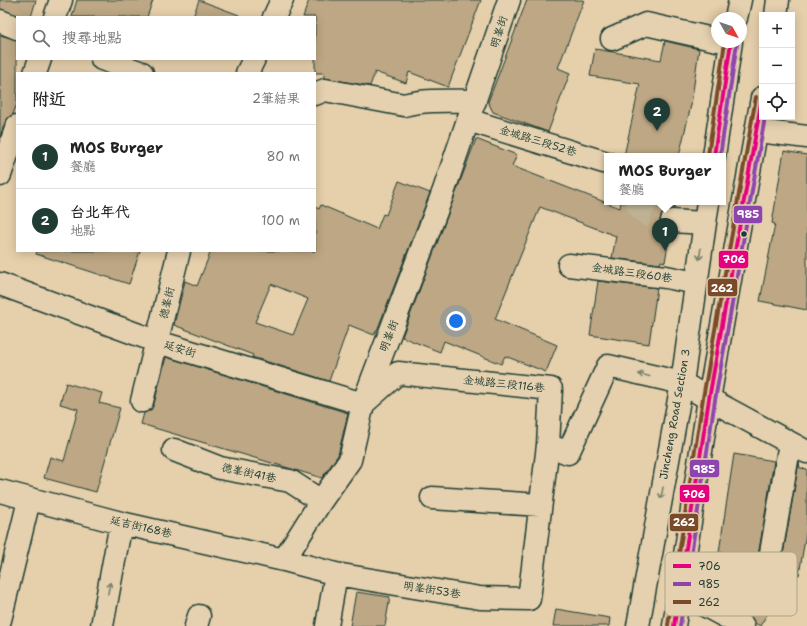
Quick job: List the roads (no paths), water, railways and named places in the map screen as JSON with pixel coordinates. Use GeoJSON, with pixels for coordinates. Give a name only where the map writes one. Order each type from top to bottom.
{"type":"FeatureCollection","features":[{"type":"Feature","properties":{"kind":"street"},"geometry":{"type":"LineString","coordinates":[[55,16],[61,0]]}},
{"type":"Feature","properties":{"kind":"street"},"geometry":{"type":"LineString","coordinates":[[274,16],[282,0]]}},
{"type":"Feature","properties":{"kind":"street","name":"明峯街"},"geometry":{"type":"LineString","coordinates":[[284,560],[321,500],[350,460],[363,404],[472,111],[509,0]]}},
{"type":"Feature","properties":{"kind":"street"},"geometry":{"type":"LineString","coordinates":[[737,12],[740,0]]}},
{"type":"Feature","properties":{"kind":"street"},"geometry":{"type":"LineString","coordinates":[[776,12],[778,0]]}},
{"type":"Feature","properties":{"kind":"street"},"geometry":{"type":"LineString","coordinates":[[0,21],[16,28]]}},
{"type":"Feature","properties":{"kind":"street"},"geometry":{"type":"LineString","coordinates":[[612,39],[646,24],[711,39]]}},
{"type":"Feature","properties":{"kind":"street"},"geometry":{"type":"LineString","coordinates":[[714,153],[725,48]]}},
{"type":"Feature","properties":{"kind":"street"},"geometry":{"type":"LineString","coordinates":[[36,72],[40,60]]}},
{"type":"Feature","properties":{"kind":"street"},"geometry":{"type":"LineString","coordinates":[[105,60],[139,72]]}},
{"type":"Feature","properties":{"kind":"street"},"geometry":{"type":"LineString","coordinates":[[248,72],[254,60]]}},
{"type":"Feature","properties":{"kind":"street","name":"金城路三段52巷"},"geometry":{"type":"LineString","coordinates":[[316,94],[325,90],[404,105],[415,102],[446,100],[604,162]]}},
{"type":"Feature","properties":{"kind":"street"},"geometry":{"type":"LineString","coordinates":[[686,552],[709,399],[759,114]]}},
{"type":"Feature","properties":{"kind":"street"},"geometry":{"type":"LineString","coordinates":[[0,175],[16,129]]}},
{"type":"Feature","properties":{"kind":"street"},"geometry":{"type":"LineString","coordinates":[[756,131],[807,137]]}},
{"type":"Feature","properties":{"kind":"street","name":"Jincheng Road Section 3"},"geometry":{"type":"LineString","coordinates":[[638,626],[682,382],[707,205]]}},
{"type":"Feature","properties":{"kind":"street"},"geometry":{"type":"LineString","coordinates":[[672,221],[704,223]]}},
{"type":"Feature","properties":{"kind":"street","name":"德峯街"},"geometry":{"type":"LineString","coordinates":[[142,401],[158,342],[179,252]]}},
{"type":"Feature","properties":{"kind":"street","name":"金城路三段60巷"},"geometry":{"type":"LineString","coordinates":[[569,265],[666,277],[696,283]]}},
{"type":"Feature","properties":{"kind":"street","name":"延安街"},"geometry":{"type":"LineString","coordinates":[[0,284],[158,342],[363,404]]}},
{"type":"Feature","properties":{"kind":"street"},"geometry":{"type":"LineString","coordinates":[[432,498],[540,505],[548,445],[568,453],[608,366],[682,382],[709,399],[798,447],[773,552]]}},
{"type":"Feature","properties":{"kind":"street","name":"金城路三段116巷"},"geometry":{"type":"LineString","coordinates":[[363,404],[398,373],[552,389],[548,445]]}},
{"type":"Feature","properties":{"kind":"street","name":"德峯街41巷"},"geometry":{"type":"LineString","coordinates":[[174,450],[220,468],[290,481],[321,500]]}},
{"type":"Feature","properties":{"kind":"street","name":"延吉街168巷"},"geometry":{"type":"LineString","coordinates":[[0,492],[122,523],[284,560]]}},
{"type":"Feature","properties":{"kind":"street"},"geometry":{"type":"LineString","coordinates":[[0,620],[29,500]]}},
{"type":"Feature","properties":{"kind":"street","name":"明峯街53巷"},"geometry":{"type":"LineString","coordinates":[[336,574],[480,598],[529,599],[540,505]]}},
{"type":"Feature","properties":{"kind":"street"},"geometry":{"type":"LineString","coordinates":[[102,626],[122,523]]}},
{"type":"Feature","properties":{"kind":"street"},"geometry":{"type":"LineString","coordinates":[[284,560],[336,574],[327,626]]}},
{"type":"Feature","properties":{"kind":"street"},"geometry":{"type":"LineString","coordinates":[[674,626],[676,616]]}},
{"type":"Feature","properties":{"kind":"street"},"geometry":{"type":"LineString","coordinates":[[724,616],[743,626]]}},
{"type":"Feature","properties":{"kind":"tunnel"},"geometry":{"type":"LineString","coordinates":[[637,205],[644,213],[648,215],[672,221]]}},
{"type":"Feature","properties":{"kind":"place","name":"台北年代"},"geometry":{"type":"Point","coordinates":[657,131]}},
{"type":"Feature","properties":{"kind":"place","name":"MOS Burger"},"geometry":{"type":"Point","coordinates":[665,251]}}]}
